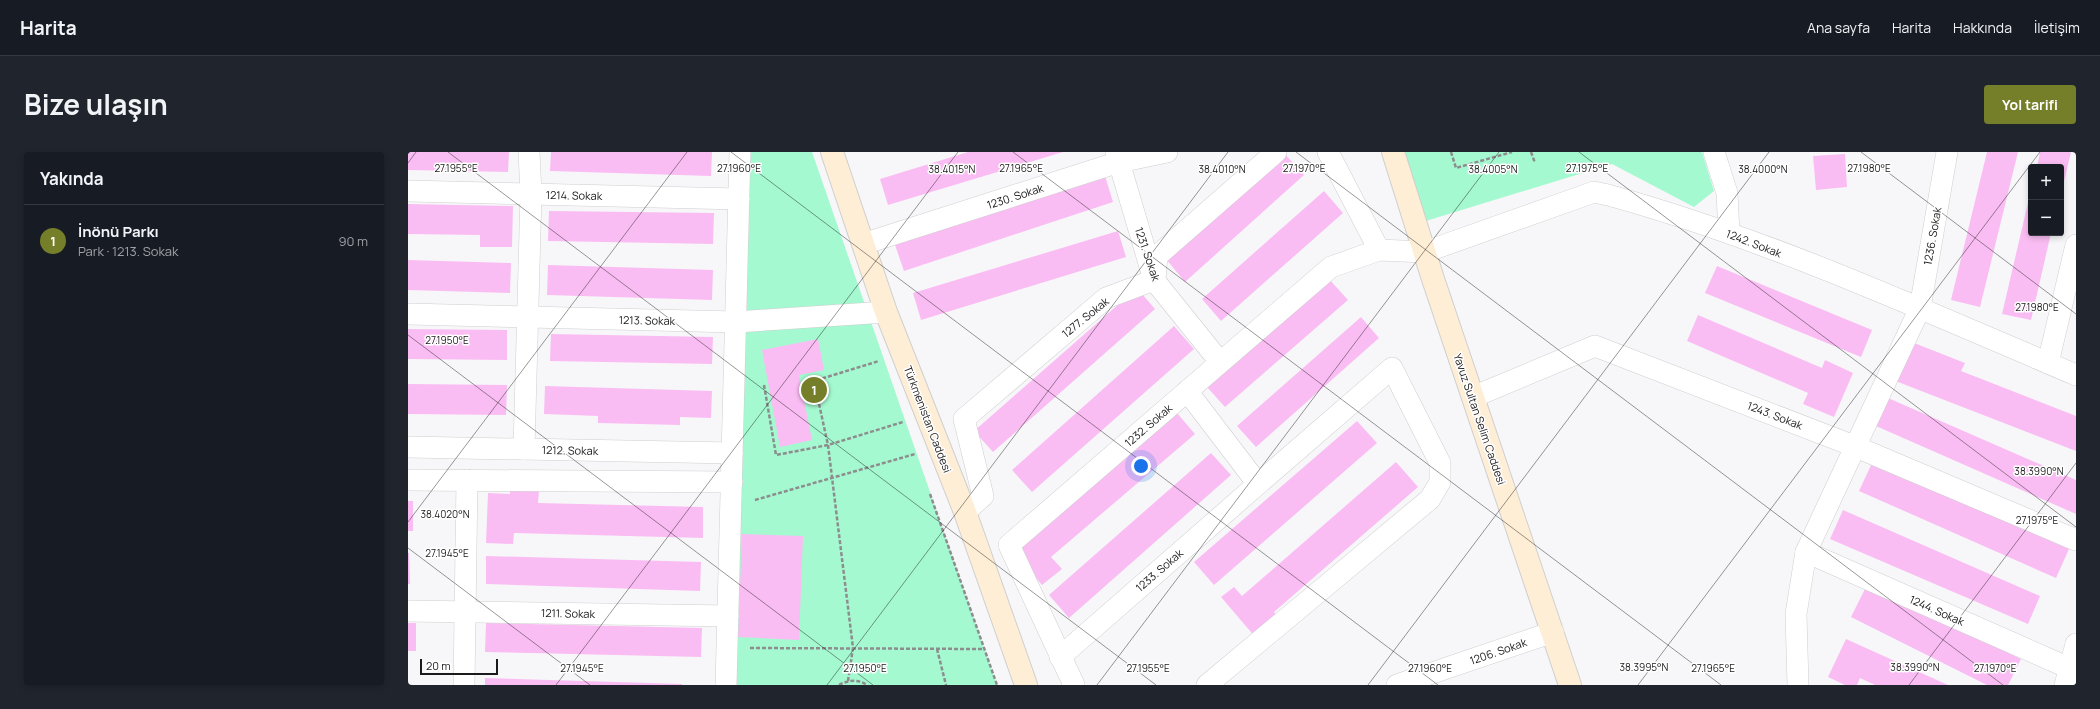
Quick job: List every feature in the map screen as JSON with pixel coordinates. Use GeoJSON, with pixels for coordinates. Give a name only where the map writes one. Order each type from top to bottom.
{"type":"FeatureCollection","features":[{"type":"Feature","properties":{"kind":"main road","name":"Türkmenistan Caddesi"},"geometry":{"type":"LineString","coordinates":[[832,152],[886,312],[965,512],[1026,685]]}},
{"type":"Feature","properties":{"kind":"main road","name":"Yavuz Sultan Selim Caddesi"},"geometry":{"type":"LineString","coordinates":[[1393,152],[1473,397],[1570,685]]}},
{"type":"Feature","properties":{"kind":"street"},"geometry":{"type":"LineString","coordinates":[[524,449],[531,194],[529,152]]}},
{"type":"Feature","properties":{"kind":"street"},"geometry":{"type":"LineString","coordinates":[[726,685],[740,152]]}},
{"type":"Feature","properties":{"kind":"street","name":"1230. Sokak"},"geometry":{"type":"LineString","coordinates":[[864,244],[1117,157],[1168,152]]}},
{"type":"Feature","properties":{"kind":"street"},"geometry":{"type":"LineString","coordinates":[[1154,280],[1157,256],[1276,152]]}},
{"type":"Feature","properties":{"kind":"street"},"geometry":{"type":"LineString","coordinates":[[1328,152],[1379,250]]}},
{"type":"Feature","properties":{"kind":"street"},"geometry":{"type":"LineString","coordinates":[[1714,152],[1727,193],[1729,233]]}},
{"type":"Feature","properties":{"kind":"street","name":"1236. Sokak"},"geometry":{"type":"LineString","coordinates":[[1798,685],[1796,614],[1806,552],[1854,446],[1920,308],[1944,156]]}},
{"type":"Feature","properties":{"kind":"street","name":"1231. Sokak"},"geometry":{"type":"LineString","coordinates":[[1117,157],[1154,280],[1220,362]]}},
{"type":"Feature","properties":{"kind":"street","name":"1214. Sokak"},"geometry":{"type":"LineString","coordinates":[[408,191],[739,199]]}},
{"type":"Feature","properties":{"kind":"street","name":"1242. Sokak"},"geometry":{"type":"LineString","coordinates":[[1425,252],[1594,192],[1625,199],[1729,233],[1920,308],[2076,374]]}},
{"type":"Feature","properties":{"kind":"street"},"geometry":{"type":"LineString","coordinates":[[2048,363],[2076,245]]}},
{"type":"Feature","properties":{"kind":"street","name":"1232. Sokak"},"geometry":{"type":"LineString","coordinates":[[1074,685],[1009,545],[1331,267],[1379,250],[1425,252]]}},
{"type":"Feature","properties":{"kind":"street","name":"1277. Sokak"},"geometry":{"type":"LineString","coordinates":[[965,512],[983,496],[964,419],[1106,298],[1154,280]]}},
{"type":"Feature","properties":{"kind":"street","name":"1213. Sokak"},"geometry":{"type":"LineString","coordinates":[[408,314],[736,322],[886,312]]}},
{"type":"Feature","properties":{"kind":"street","name":"1243. Sokak"},"geometry":{"type":"LineString","coordinates":[[1473,397],[1595,346],[1854,446],[2076,540]]}},
{"type":"Feature","properties":{"kind":"street","name":"1233. Sokak"},"geometry":{"type":"LineString","coordinates":[[1060,657],[1392,368],[1440,463],[1440,482],[1430,499],[1207,685]]}},
{"type":"Feature","properties":{"kind":"street"},"geometry":{"type":"LineString","coordinates":[[1187,391],[1258,484]]}},
{"type":"Feature","properties":{"kind":"street","name":"1212. Sokak"},"geometry":{"type":"LineString","coordinates":[[408,447],[732,452]]}},
{"type":"Feature","properties":{"kind":"street"},"geometry":{"type":"LineString","coordinates":[[408,480],[732,482]]}},
{"type":"Feature","properties":{"kind":"street"},"geometry":{"type":"LineString","coordinates":[[464,685],[467,480]]}},
{"type":"Feature","properties":{"kind":"street","name":"1244. Sokak"},"geometry":{"type":"LineString","coordinates":[[1806,552],[2067,677]]}},
{"type":"Feature","properties":{"kind":"street","name":"1211. Sokak"},"geometry":{"type":"LineString","coordinates":[[408,612],[465,611],[728,616]]}},
{"type":"Feature","properties":{"kind":"street","name":"1206. Sokak"},"geometry":{"type":"LineString","coordinates":[[1397,685],[1552,632]]}},
{"type":"Feature","properties":{"kind":"street"},"geometry":{"type":"LineString","coordinates":[[2067,677],[2076,644]]}},
{"type":"Feature","properties":{"kind":"path"},"geometry":{"type":"LineString","coordinates":[[1450,152],[1456,168],[1512,152]]}},
{"type":"Feature","properties":{"kind":"path"},"geometry":{"type":"LineString","coordinates":[[1531,152],[1535,163]]}},
{"type":"Feature","properties":{"kind":"path"},"geometry":{"type":"LineString","coordinates":[[848,681],[853,648],[828,445],[814,381],[884,360]]}},
{"type":"Feature","properties":{"kind":"path"},"geometry":{"type":"LineString","coordinates":[[764,385],[776,455],[828,445],[905,421]]}},
{"type":"Feature","properties":{"kind":"path"},"geometry":{"type":"LineString","coordinates":[[902,414],[907,428]]}},
{"type":"Feature","properties":{"kind":"path"},"geometry":{"type":"LineString","coordinates":[[913,447],[918,461]]}},
{"type":"Feature","properties":{"kind":"path"},"geometry":{"type":"LineString","coordinates":[[731,506],[916,454]]}},
{"type":"Feature","properties":{"kind":"path"},"geometry":{"type":"LineString","coordinates":[[928,491],[997,685]]}},
{"type":"Feature","properties":{"kind":"path"},"geometry":{"type":"LineString","coordinates":[[727,648],[983,649]]}},
{"type":"Feature","properties":{"kind":"path"},"geometry":{"type":"LineString","coordinates":[[937,649],[946,685]]}},
{"type":"Feature","properties":{"kind":"path"},"geometry":{"type":"LineString","coordinates":[[839,685],[848,681],[857,681],[866,685]]}},
{"type":"Feature","properties":{"kind":"green space"},"geometry":{"type":"Polygon","coordinates":[[[740,152],[812,152],[997,685],[726,685],[740,152]]]}},
{"type":"Feature","properties":{"kind":"green space"},"geometry":{"type":"Polygon","coordinates":[[[1393,152],[1702,152],[1714,191],[1694,207],[1612,164],[1416,224],[1393,152]]]}},
{"type":"Feature","properties":{"kind":"building"},"geometry":{"type":"Polygon","coordinates":[[[408,152],[509,152],[508,172],[408,170],[408,152]]]}},
{"type":"Feature","properties":{"kind":"building"},"geometry":{"type":"Polygon","coordinates":[[[551,152],[712,152],[711,176],[550,171],[551,152]]]}},
{"type":"Feature","properties":{"kind":"building"},"geometry":{"type":"Polygon","coordinates":[[[968,152],[1063,152],[888,205],[880,179],[968,152]]]}},
{"type":"Feature","properties":{"kind":"building"},"geometry":{"type":"Polygon","coordinates":[[[1987,152],[2018,152],[1980,307],[1951,300],[1987,152]]]}},
{"type":"Feature","properties":{"kind":"building"},"geometry":{"type":"Polygon","coordinates":[[[2040,152],[2071,152],[2064,182],[2064,164],[2038,164],[2040,152]]]}},
{"type":"Feature","properties":{"kind":"building"},"geometry":{"type":"Polygon","coordinates":[[[1284,153],[1304,175],[1185,282],[1166,259],[1284,153]]]}},
{"type":"Feature","properties":{"kind":"building"},"geometry":{"type":"Polygon","coordinates":[[[1845,154],[1847,187],[1816,190],[1813,156],[1845,154]]]}},
{"type":"Feature","properties":{"kind":"building"},"geometry":{"type":"Polygon","coordinates":[[[1105,176],[1113,202],[904,271],[895,245],[1105,176]]]}},
{"type":"Feature","properties":{"kind":"building"},"geometry":{"type":"Polygon","coordinates":[[[1324,191],[1343,213],[1221,321],[1202,299],[1324,191]]]}},
{"type":"Feature","properties":{"kind":"building"},"geometry":{"type":"Polygon","coordinates":[[[2028,203],[2028,236],[2050,236],[2031,320],[2002,314],[2028,203]]]}},
{"type":"Feature","properties":{"kind":"building"},"geometry":{"type":"Polygon","coordinates":[[[408,204],[513,206],[512,247],[480,247],[480,235],[408,234],[408,204]]]}},
{"type":"Feature","properties":{"kind":"building"},"geometry":{"type":"Polygon","coordinates":[[[549,211],[714,213],[713,244],[548,241],[549,211]]]}},
{"type":"Feature","properties":{"kind":"building"},"geometry":{"type":"Polygon","coordinates":[[[1118,231],[1126,257],[921,320],[913,293],[1118,231]]]}},
{"type":"Feature","properties":{"kind":"building"},"geometry":{"type":"Polygon","coordinates":[[[408,260],[511,263],[510,293],[408,290],[408,260]]]}},
{"type":"Feature","properties":{"kind":"building"},"geometry":{"type":"Polygon","coordinates":[[[548,265],[713,270],[712,300],[547,295],[548,265]]]}},
{"type":"Feature","properties":{"kind":"building"},"geometry":{"type":"Polygon","coordinates":[[[1717,266],[1872,330],[1861,357],[1705,293],[1717,266]]]}},
{"type":"Feature","properties":{"kind":"building"},"geometry":{"type":"Polygon","coordinates":[[[1329,279],[1348,300],[1225,407],[1206,386],[1329,279]]]}},
{"type":"Feature","properties":{"kind":"building"},"geometry":{"type":"Polygon","coordinates":[[[1137,288],[1155,309],[993,452],[974,431],[1137,288]]]}},
{"type":"Feature","properties":{"kind":"building"},"geometry":{"type":"Polygon","coordinates":[[[1698,315],[1822,368],[1825,360],[1853,373],[1834,417],[1803,404],[1808,393],[1687,341],[1698,315]]]}},
{"type":"Feature","properties":{"kind":"building"},"geometry":{"type":"Polygon","coordinates":[[[1361,317],[1379,338],[1256,447],[1237,426],[1361,317]]]}},
{"type":"Feature","properties":{"kind":"building"},"geometry":{"type":"Polygon","coordinates":[[[1174,326],[1194,349],[1032,492],[1012,470],[1174,326]]]}},
{"type":"Feature","properties":{"kind":"building"},"geometry":{"type":"Polygon","coordinates":[[[408,329],[507,330],[507,360],[408,359],[408,329]]]}},
{"type":"Feature","properties":{"kind":"building"},"geometry":{"type":"Polygon","coordinates":[[[551,334],[713,337],[712,364],[550,361],[551,334]]]}},
{"type":"Feature","properties":{"kind":"building"},"geometry":{"type":"Polygon","coordinates":[[[818,339],[824,370],[799,375],[812,440],[780,447],[762,350],[818,339]]]}},
{"type":"Feature","properties":{"kind":"building"},"geometry":{"type":"Polygon","coordinates":[[[1909,341],[1965,363],[1961,371],[2076,416],[2076,451],[1893,380],[1909,341]]]}},
{"type":"Feature","properties":{"kind":"building"},"geometry":{"type":"Polygon","coordinates":[[[408,384],[507,385],[506,415],[408,414],[408,384]]]}},
{"type":"Feature","properties":{"kind":"building"},"geometry":{"type":"Polygon","coordinates":[[[545,386],[712,391],[711,418],[680,417],[680,425],[598,423],[598,416],[544,414],[545,386]]]}},
{"type":"Feature","properties":{"kind":"building"},"geometry":{"type":"Polygon","coordinates":[[[1888,398],[2076,480],[2076,514],[1876,426],[1888,398]]]}},
{"type":"Feature","properties":{"kind":"building"},"geometry":{"type":"Polygon","coordinates":[[[1177,413],[1195,434],[1051,557],[1062,569],[1042,585],[1014,552],[1177,413]]]}},
{"type":"Feature","properties":{"kind":"building"},"geometry":{"type":"Polygon","coordinates":[[[1357,421],[1377,443],[1214,585],[1194,562],[1357,421]]]}},
{"type":"Feature","properties":{"kind":"building"},"geometry":{"type":"Polygon","coordinates":[[[1211,453],[1231,475],[1069,618],[1049,595],[1211,453]]]}},
{"type":"Feature","properties":{"kind":"building"},"geometry":{"type":"Polygon","coordinates":[[[1396,462],[1418,487],[1274,612],[1279,618],[1256,638],[1221,597],[1234,587],[1242,596],[1396,462]]]}},
{"type":"Feature","properties":{"kind":"building"},"geometry":{"type":"Polygon","coordinates":[[[1872,463],[2069,549],[2056,578],[1859,491],[1872,463]]]}},
{"type":"Feature","properties":{"kind":"building"},"geometry":{"type":"Polygon","coordinates":[[[510,490],[539,491],[538,503],[703,507],[703,538],[514,533],[513,544],[486,543],[488,493],[510,494],[510,490]]]}},
{"type":"Feature","properties":{"kind":"building"},"geometry":{"type":"Polygon","coordinates":[[[408,501],[413,501],[413,531],[408,531],[408,501]]]}},
{"type":"Feature","properties":{"kind":"building"},"geometry":{"type":"Polygon","coordinates":[[[1843,510],[2040,596],[2028,624],[1830,539],[1843,510]]]}},
{"type":"Feature","properties":{"kind":"building"},"geometry":{"type":"Polygon","coordinates":[[[742,534],[803,536],[799,640],[738,637],[742,534]]]}},
{"type":"Feature","properties":{"kind":"building"},"geometry":{"type":"Polygon","coordinates":[[[409,553],[410,584],[408,584],[409,553]]]}},
{"type":"Feature","properties":{"kind":"building"},"geometry":{"type":"Polygon","coordinates":[[[486,556],[701,562],[700,591],[486,584],[486,556]]]}},
{"type":"Feature","properties":{"kind":"building"},"geometry":{"type":"Polygon","coordinates":[[[1868,583],[2021,659],[2008,685],[1987,685],[1851,617],[1868,583]]]}},
{"type":"Feature","properties":{"kind":"building"},"geometry":{"type":"Polygon","coordinates":[[[408,623],[416,623],[416,651],[408,651],[408,623]]]}},
{"type":"Feature","properties":{"kind":"building"},"geometry":{"type":"Polygon","coordinates":[[[486,623],[702,628],[701,657],[485,652],[486,623]]]}},
{"type":"Feature","properties":{"kind":"building"},"geometry":{"type":"Polygon","coordinates":[[[1846,639],[1948,685],[1875,685],[1860,678],[1857,685],[1845,685],[1828,677],[1846,639]]]}},
{"type":"Feature","properties":{"kind":"building"},"geometry":{"type":"Polygon","coordinates":[[[485,678],[682,684],[682,685],[485,685],[485,678]]]}},
{"type":"Feature","properties":{"kind":"place","name":"İnönü Parkı"},"geometry":{"type":"Point","coordinates":[814,390]}}]}
